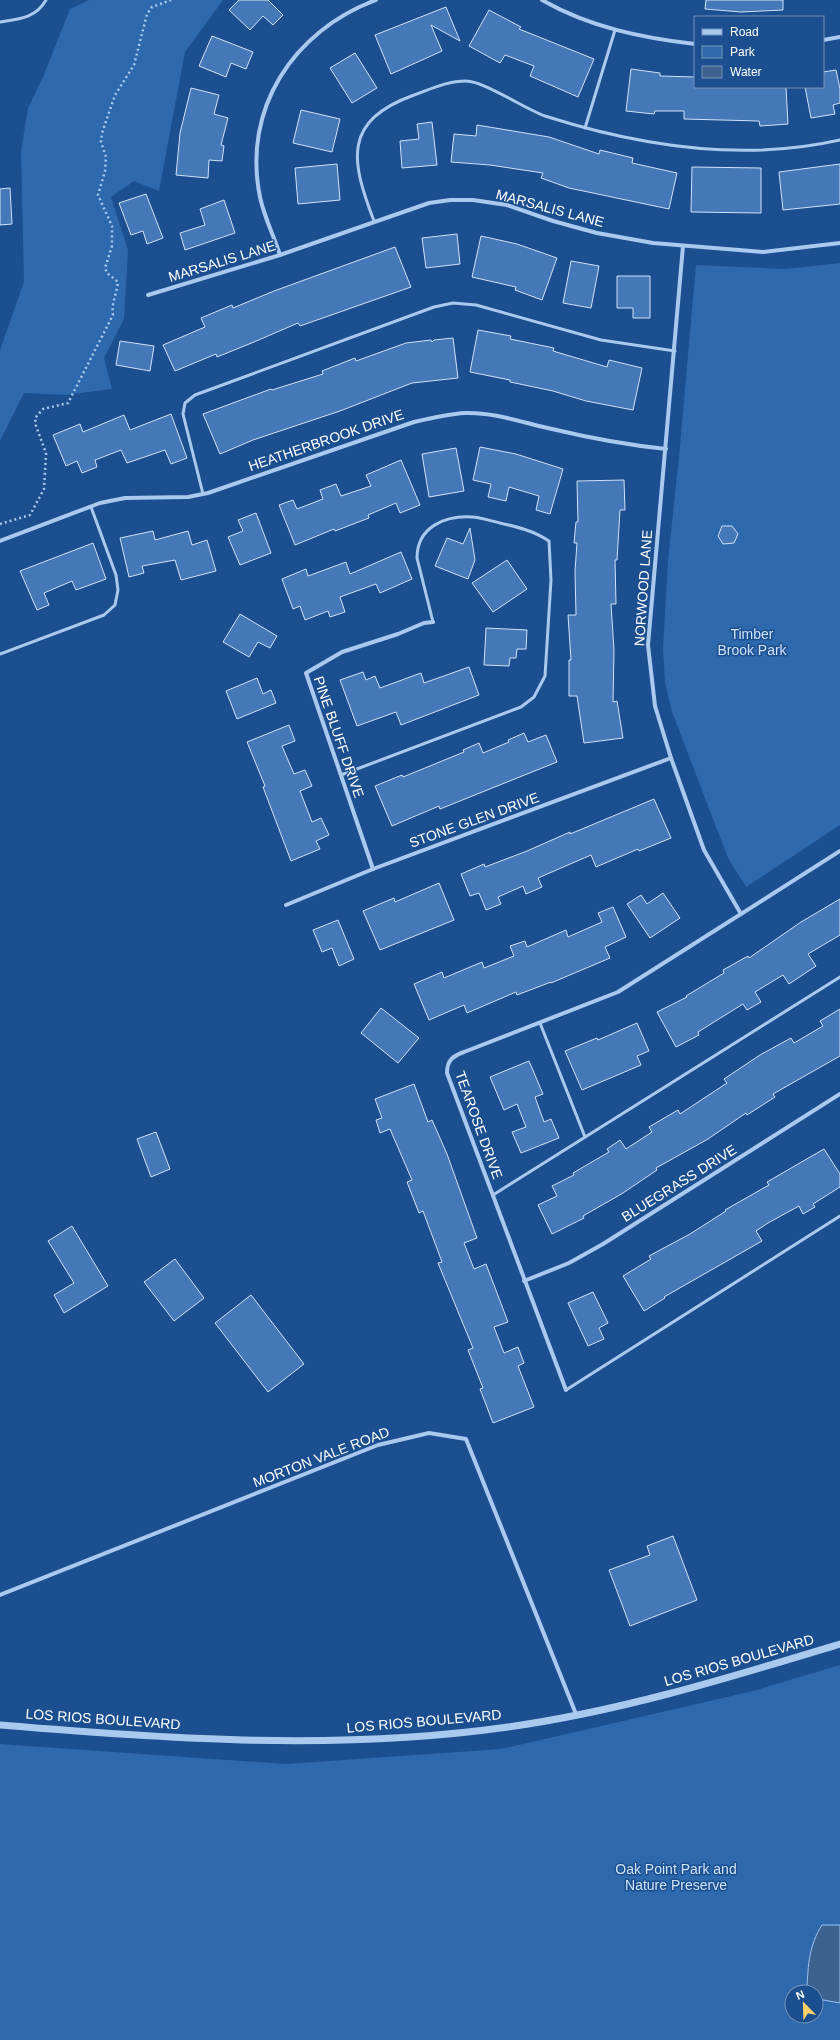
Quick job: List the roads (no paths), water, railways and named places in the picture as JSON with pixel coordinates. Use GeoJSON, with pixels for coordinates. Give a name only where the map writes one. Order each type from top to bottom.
{"type":"FeatureCollection","features":[{"type":"Feature","properties":{"kind":"street"},"geometry":{"type":"LineString","coordinates":[[280,255],[260,199],[257,178],[257,154],[266,106],[287,64],[308,42],[331,22],[354,8],[376,0]]}},
{"type":"Feature","properties":{"kind":"street"},"geometry":{"type":"LineString","coordinates":[[542,0],[554,7],[615,30],[665,40],[694,44]]}},
{"type":"Feature","properties":{"kind":"street"},"geometry":{"type":"LineString","coordinates":[[824,40],[840,37]]}},
{"type":"Feature","properties":{"kind":"street","name":"MARSALIS LANE"},"geometry":{"type":"LineString","coordinates":[[148,295],[280,255],[429,203],[450,200],[473,200],[507,205],[598,233],[653,243],[763,252],[840,243]]}},
{"type":"Feature","properties":{"kind":"street","name":"NORWOOD LANE"},"geometry":{"type":"LineString","coordinates":[[684,246],[648,645],[655,706],[671,758],[704,850],[741,914]]}},
{"type":"Feature","properties":{"kind":"street","name":"HEATHERBROOK DRIVE"},"geometry":{"type":"LineString","coordinates":[[0,541],[91,507],[125,498],[188,497],[203,494],[414,422],[466,413],[490,415],[583,436],[666,449]]}},
{"type":"Feature","properties":{"kind":"street","name":"PINE BLUFF DRIVE"},"geometry":{"type":"LineString","coordinates":[[373,869],[306,673],[342,652],[398,634],[424,623],[433,622]]}},
{"type":"Feature","properties":{"kind":"street","name":"STONE GLEN DRIVE"},"geometry":{"type":"LineString","coordinates":[[286,905],[373,869],[671,758]]}},
{"type":"Feature","properties":{"kind":"street","name":"TEAROSE DRIVE"},"geometry":{"type":"LineString","coordinates":[[566,1390],[447,1073],[447,1067],[453,1056],[618,992],[840,852]]}},
{"type":"Feature","properties":{"kind":"street","name":"BLUEGRASS DRIVE"},"geometry":{"type":"LineString","coordinates":[[524,1281],[569,1263],[603,1244],[840,1094]]}},
{"type":"Feature","properties":{"kind":"street","name":"MORTON VALE ROAD"},"geometry":{"type":"LineString","coordinates":[[0,1595],[378,1445],[429,1433],[466,1439],[576,1714]]}},
{"type":"Feature","properties":{"kind":"street","name":"LOS RIOS BOULEVARD"},"geometry":{"type":"LineString","coordinates":[[0,1725],[242,1741],[309,1742],[376,1740],[441,1735],[509,1727],[688,1690],[840,1644]]}},
{"type":"Feature","properties":{"kind":"lane"},"geometry":{"type":"LineString","coordinates":[[0,22],[29,16],[40,10],[46,0]]}},
{"type":"Feature","properties":{"kind":"lane"},"geometry":{"type":"LineString","coordinates":[[585,128],[615,30]]}},
{"type":"Feature","properties":{"kind":"lane"},"geometry":{"type":"LineString","coordinates":[[374,221],[361,186],[358,168],[357,152],[359,139],[366,125],[380,112],[398,101],[450,82],[468,81],[482,85],[543,115],[585,128],[665,144],[726,150],[778,148],[823,144],[840,140]]}},
{"type":"Feature","properties":{"kind":"lane"},"geometry":{"type":"LineString","coordinates":[[203,494],[183,414],[185,403],[195,395],[434,307],[453,303],[476,305],[601,340],[675,351]]}},
{"type":"Feature","properties":{"kind":"lane"},"geometry":{"type":"LineString","coordinates":[[0,654],[104,615],[115,606],[118,590],[116,575],[91,507]]}},
{"type":"Feature","properties":{"kind":"lane"},"geometry":{"type":"LineString","coordinates":[[341,775],[521,707],[534,697],[545,676],[551,580],[549,541],[537,533],[473,517],[452,518],[435,524],[427,530],[417,548],[433,622]]}},
{"type":"Feature","properties":{"kind":"lane"},"geometry":{"type":"LineString","coordinates":[[493,1195],[840,978]]}},
{"type":"Feature","properties":{"kind":"lane"},"geometry":{"type":"LineString","coordinates":[[540,1023],[585,1137]]}},
{"type":"Feature","properties":{"kind":"lane"},"geometry":{"type":"LineString","coordinates":[[566,1390],[840,1216]]}},
{"type":"Feature","properties":{"kind":"water"},"geometry":{"type":"Polygon","coordinates":[[[822,1925],[840,1925],[840,2003],[824,2000],[824,1984],[807,1984],[812,1948],[822,1925]]]}},
{"type":"Feature","properties":{"kind":"park label","name":"Timber Brook Park"},"geometry":{"type":"Point","coordinates":[752,642]}},
{"type":"Feature","properties":{"kind":"park label","name":"Oak Point Park and Nature Preserve"},"geometry":{"type":"Point","coordinates":[676,1878]}}]}
